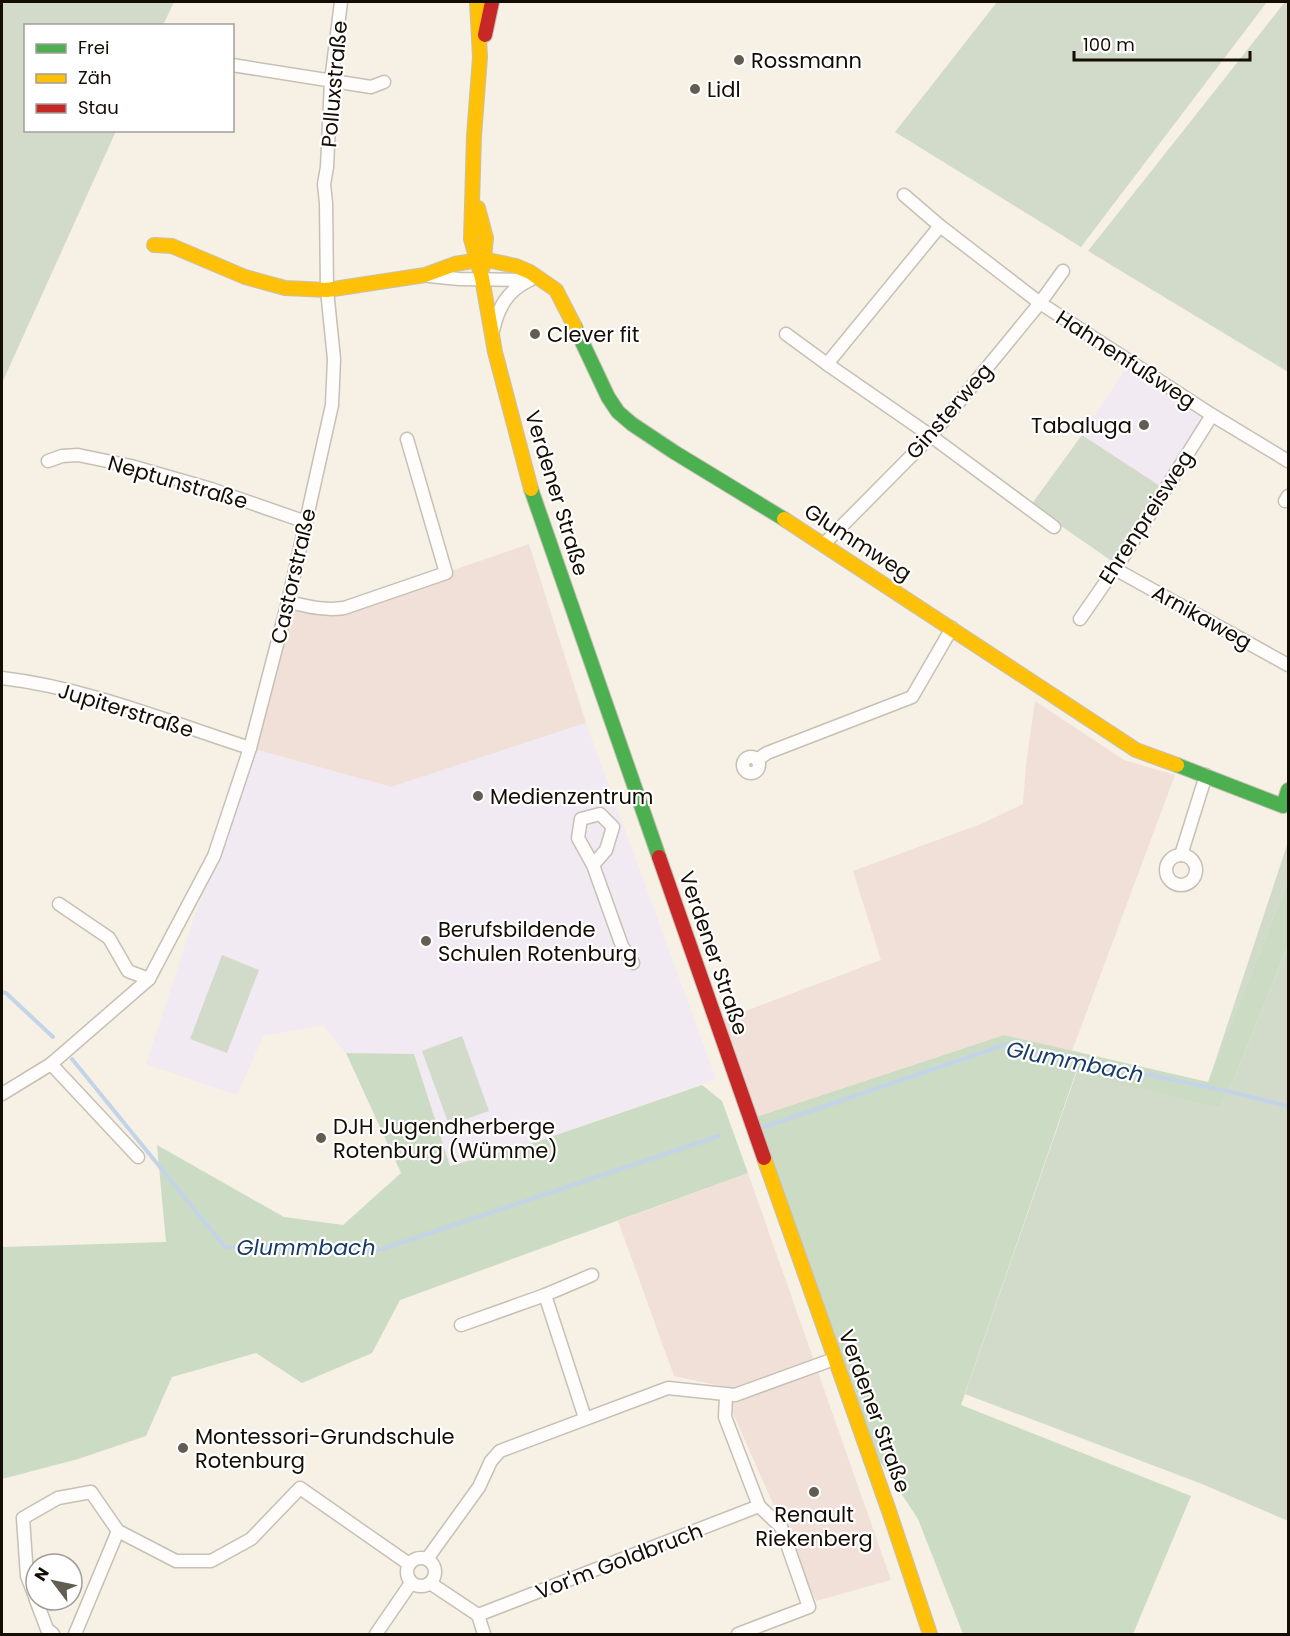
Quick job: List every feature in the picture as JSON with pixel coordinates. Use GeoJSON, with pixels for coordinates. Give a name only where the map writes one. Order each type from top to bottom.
{"type":"FeatureCollection","features":[{"type":"Feature","properties":{"kind":"main road","name":"Verdener Straße"},"geometry":{"type":"LineString","coordinates":[[477,2],[480,57],[474,136],[471,239],[479,259],[492,338],[527,475],[930,1635]]}},
{"type":"Feature","properties":{"kind":"main road","name":"Verdener Straße"},"geometry":{"type":"LineString","coordinates":[[480,57],[492,2]]}},
{"type":"Feature","properties":{"kind":"main road"},"geometry":{"type":"LineString","coordinates":[[153,245],[172,246],[255,280],[285,288],[327,290],[425,275],[455,264],[479,259]]}},
{"type":"Feature","properties":{"kind":"main road","name":"Glummweg"},"geometry":{"type":"LineString","coordinates":[[479,259],[516,266],[548,284],[567,307],[598,379],[618,412],[674,452],[824,544],[1136,750],[1283,806],[1288,790]]}},
{"type":"Feature","properties":{"kind":"street","name":"Polluxstraße"},"geometry":{"type":"LineString","coordinates":[[327,290],[326,203],[330,184],[327,167],[331,81],[340,2]]}},
{"type":"Feature","properties":{"kind":"street"},"geometry":{"type":"LineString","coordinates":[[234,65],[371,87],[384,82]]}},
{"type":"Feature","properties":{"kind":"street","name":"Hahnenfußweg"},"geometry":{"type":"LineString","coordinates":[[904,195],[940,226],[1040,303],[1212,415],[1288,461]]}},
{"type":"Feature","properties":{"kind":"street"},"geometry":{"type":"LineString","coordinates":[[827,364],[940,226]]}},
{"type":"Feature","properties":{"kind":"street","name":"Ginsterweg"},"geometry":{"type":"LineString","coordinates":[[824,544],[931,436],[1040,303],[1063,271]]}},
{"type":"Feature","properties":{"kind":"street"},"geometry":{"type":"LineString","coordinates":[[425,275],[459,279],[530,280],[548,284]]}},
{"type":"Feature","properties":{"kind":"street"},"geometry":{"type":"LineString","coordinates":[[492,338],[501,306],[508,294],[530,280]]}},
{"type":"Feature","properties":{"kind":"street","name":"Castorstraße"},"geometry":{"type":"LineString","coordinates":[[149,979],[214,856],[250,748],[288,602],[332,405],[335,381],[327,290]]}},
{"type":"Feature","properties":{"kind":"street"},"geometry":{"type":"LineString","coordinates":[[786,334],[1054,526]]}},
{"type":"Feature","properties":{"kind":"street","name":"Ehrenpreisweg"},"geometry":{"type":"LineString","coordinates":[[1080,619],[1115,569],[1212,415]]}},
{"type":"Feature","properties":{"kind":"street"},"geometry":{"type":"LineString","coordinates":[[288,602],[316,609],[344,608],[446,573],[407,439]]}},
{"type":"Feature","properties":{"kind":"street","name":"Neptunstraße"},"geometry":{"type":"LineString","coordinates":[[48,461],[62,456],[78,455],[131,465],[211,489],[306,522]]}},
{"type":"Feature","properties":{"kind":"street","name":"Arnikaweg"},"geometry":{"type":"LineString","coordinates":[[1115,569],[1288,665]]}},
{"type":"Feature","properties":{"kind":"street"},"geometry":{"type":"LineString","coordinates":[[757,760],[767,753],[912,697],[952,628]]}},
{"type":"Feature","properties":{"kind":"street","name":"Jupiterstraße"},"geometry":{"type":"LineString","coordinates":[[2,678],[40,683],[118,705],[250,748]]}},
{"type":"Feature","properties":{"kind":"street"},"geometry":{"type":"LineString","coordinates":[[1181,855],[1206,775]]}},
{"type":"Feature","properties":{"kind":"street"},"geometry":{"type":"LineString","coordinates":[[593,866],[611,920],[622,946],[633,963]]}},
{"type":"Feature","properties":{"kind":"street"},"geometry":{"type":"LineString","coordinates":[[2,1094],[51,1064],[149,979],[128,971],[109,938],[59,904]]}},
{"type":"Feature","properties":{"kind":"street"},"geometry":{"type":"LineString","coordinates":[[51,1064],[138,1157]]}},
{"type":"Feature","properties":{"kind":"street"},"geometry":{"type":"LineString","coordinates":[[461,1325],[545,1295],[592,1275]]}},
{"type":"Feature","properties":{"kind":"street"},"geometry":{"type":"LineString","coordinates":[[545,1295],[585,1418]]}},
{"type":"Feature","properties":{"kind":"street"},"geometry":{"type":"LineString","coordinates":[[427,1559],[478,1487],[491,1461],[500,1451],[668,1388],[726,1396],[735,1395],[834,1359]]}},
{"type":"Feature","properties":{"kind":"street"},"geometry":{"type":"LineString","coordinates":[[726,1396],[725,1417],[759,1506],[781,1527],[809,1607],[738,1635]]}},
{"type":"Feature","properties":{"kind":"street"},"geometry":{"type":"LineString","coordinates":[[25,1552],[23,1518],[58,1498],[91,1492],[118,1531],[176,1561],[211,1561],[251,1539],[300,1488],[409,1564]]}},
{"type":"Feature","properties":{"kind":"street","name":"Vor'm Goldbruch"},"geometry":{"type":"LineString","coordinates":[[478,1615],[759,1506]]}},
{"type":"Feature","properties":{"kind":"street"},"geometry":{"type":"LineString","coordinates":[[75,1635],[118,1531]]}},
{"type":"Feature","properties":{"kind":"street"},"geometry":{"type":"LineString","coordinates":[[417,1559],[427,1559],[435,1570],[430,1583],[418,1586],[411,1583],[407,1575],[409,1564],[417,1559]]}},
{"type":"Feature","properties":{"kind":"street"},"geometry":{"type":"LineString","coordinates":[[376,1635],[411,1583]]}},
{"type":"Feature","properties":{"kind":"street"},"geometry":{"type":"LineString","coordinates":[[430,1583],[478,1615],[484,1635]]}},
{"type":"Feature","properties":{"kind":"street"},"geometry":{"type":"LineString","coordinates":[[41,1612],[47,1629],[53,1635]]}},
{"type":"Feature","properties":{"kind":"shaded area","name":"Tabaluga"},"geometry":{"type":"Polygon","coordinates":[[[1128,365],[1205,415],[1160,486],[1082,435],[1128,365]]]}},
{"type":"Feature","properties":{"kind":"shaded area"},"geometry":{"type":"Polygon","coordinates":[[[529,544],[586,723],[391,787],[250,748],[288,602],[344,608],[529,544]]]}},
{"type":"Feature","properties":{"kind":"shaded area"},"geometry":{"type":"Polygon","coordinates":[[[1035,701],[1124,760],[1175,775],[1072,1051],[1004,1035],[750,1119],[716,1022],[881,960],[853,871],[981,824],[1023,804],[1035,701]]]}},
{"type":"Feature","properties":{"kind":"shaded area","name":"Berufsbildende Schulen Rotenburg"},"geometry":{"type":"Polygon","coordinates":[[[586,723],[716,1079],[536,1142],[450,1166],[414,1054],[346,1053],[323,1025],[263,1036],[237,1095],[146,1064],[250,748],[391,787],[586,723]]]}},
{"type":"Feature","properties":{"kind":"shaded area"},"geometry":{"type":"Polygon","coordinates":[[[748,1173],[891,1580],[816,1601],[721,1386],[674,1376],[618,1221],[748,1173]]]}},
{"type":"Feature","properties":{"kind":"green space"},"geometry":{"type":"Polygon","coordinates":[[[2,2],[174,2],[163,24],[24,24],[24,132],[116,132],[2,383],[2,2]]]}},
{"type":"Feature","properties":{"kind":"green space"},"geometry":{"type":"Polygon","coordinates":[[[997,2],[1267,2],[1081,247],[895,132],[997,2]]]}},
{"type":"Feature","properties":{"kind":"green space"},"geometry":{"type":"Polygon","coordinates":[[[1285,2],[1288,2],[1288,372],[1088,251],[1285,2]]]}},
{"type":"Feature","properties":{"kind":"green space"},"geometry":{"type":"Polygon","coordinates":[[[1082,435],[1160,486],[1113,562],[1031,505],[1082,435]]]}},
{"type":"Feature","properties":{"kind":"green space"},"geometry":{"type":"Polygon","coordinates":[[[1288,842],[1288,881],[1208,1083],[1288,842]]]}},
{"type":"Feature","properties":{"kind":"green space"},"geometry":{"type":"Polygon","coordinates":[[[1288,881],[1288,946],[1233,1081],[1219,1109],[1076,1072],[961,1405],[1191,1496],[1133,1634],[963,1634],[918,1519],[858,1428],[750,1119],[1004,1035],[1208,1082],[1288,881]]]}},
{"type":"Feature","properties":{"kind":"green space"},"geometry":{"type":"Polygon","coordinates":[[[1288,946],[1288,1521],[1202,1484],[965,1394],[1077,1071],[1219,1109],[1233,1081],[1288,946]]]}},
{"type":"Feature","properties":{"kind":"green space"},"geometry":{"type":"Polygon","coordinates":[[[222,955],[259,970],[227,1053],[190,1039],[222,955]]]}},
{"type":"Feature","properties":{"kind":"green space"},"geometry":{"type":"Polygon","coordinates":[[[462,1036],[489,1111],[449,1125],[422,1051],[462,1036]]]}},
{"type":"Feature","properties":{"kind":"green space"},"geometry":{"type":"Polygon","coordinates":[[[346,1053],[414,1054],[450,1166],[536,1142],[702,1085],[722,1101],[748,1173],[400,1300],[372,1353],[302,1383],[256,1353],[172,1377],[146,1436],[78,1459],[2,1479],[2,1247],[166,1242],[157,1145],[284,1217],[343,1225],[401,1173],[346,1053]]]}},
{"type":"Feature","properties":{"kind":"waterway","name":"Glummbach"},"geometry":{"type":"LineString","coordinates":[[2,992],[6,993],[53,1037]]}},
{"type":"Feature","properties":{"kind":"waterway","name":"Glummbach"},"geometry":{"type":"LineString","coordinates":[[764,1127],[1004,1045],[1288,1106]]}},
{"type":"Feature","properties":{"kind":"waterway","name":"Glummbach"},"geometry":{"type":"LineString","coordinates":[[72,1059],[225,1247],[382,1249],[719,1136]]}},
{"type":"Feature","properties":{"kind":"traffic: fast"},"geometry":{"type":"LineString","coordinates":[[575,327],[608,397],[618,412],[674,452],[784,519]]}},
{"type":"Feature","properties":{"kind":"traffic: fast"},"geometry":{"type":"LineString","coordinates":[[531,489],[659,857]]}},
{"type":"Feature","properties":{"kind":"traffic: fast"},"geometry":{"type":"LineString","coordinates":[[1177,765],[1283,806],[1288,790]]}},
{"type":"Feature","properties":{"kind":"traffic: slow"},"geometry":{"type":"LineString","coordinates":[[477,2],[480,57],[474,136],[471,239],[482,278],[495,352],[531,489]]}},
{"type":"Feature","properties":{"kind":"traffic: slow"},"geometry":{"type":"LineString","coordinates":[[478,208],[486,238],[483,267]]}},
{"type":"Feature","properties":{"kind":"traffic: slow"},"geometry":{"type":"LineString","coordinates":[[154,245],[172,246],[245,277],[285,288],[327,290],[425,275],[455,264],[483,259],[516,266],[530,272],[556,290],[575,327]]}},
{"type":"Feature","properties":{"kind":"traffic: slow"},"geometry":{"type":"LineString","coordinates":[[784,519],[1136,750],[1177,765]]}},
{"type":"Feature","properties":{"kind":"traffic: slow"},"geometry":{"type":"LineString","coordinates":[[764,1158],[930,1634]]}},
{"type":"Feature","properties":{"kind":"traffic: jam"},"geometry":{"type":"LineString","coordinates":[[485,35],[492,2]]}},
{"type":"Feature","properties":{"kind":"traffic: jam"},"geometry":{"type":"LineString","coordinates":[[659,857],[764,1158]]}},
{"type":"Feature","properties":{"kind":"place","name":"Rossmann"},"geometry":{"type":"Point","coordinates":[739,60]}},
{"type":"Feature","properties":{"kind":"place","name":"Lidl"},"geometry":{"type":"Point","coordinates":[695,89]}},
{"type":"Feature","properties":{"kind":"place","name":"Clever fit"},"geometry":{"type":"Point","coordinates":[535,334]}},
{"type":"Feature","properties":{"kind":"place","name":"Tabaluga"},"geometry":{"type":"Point","coordinates":[1144,425]}},
{"type":"Feature","properties":{"kind":"place","name":"Medienzentrum"},"geometry":{"type":"Point","coordinates":[478,796]}},
{"type":"Feature","properties":{"kind":"place","name":"Berufsbildende Schulen Rotenburg"},"geometry":{"type":"Point","coordinates":[426,941]}},
{"type":"Feature","properties":{"kind":"place","name":"DJH Jugendherberge Rotenburg (Wümme)"},"geometry":{"type":"Point","coordinates":[321,1138]}},
{"type":"Feature","properties":{"kind":"place","name":"Montessori-Grundschule Rotenburg"},"geometry":{"type":"Point","coordinates":[183,1448]}},
{"type":"Feature","properties":{"kind":"place","name":"Renault Riekenberg"},"geometry":{"type":"Point","coordinates":[814,1492]}}]}
